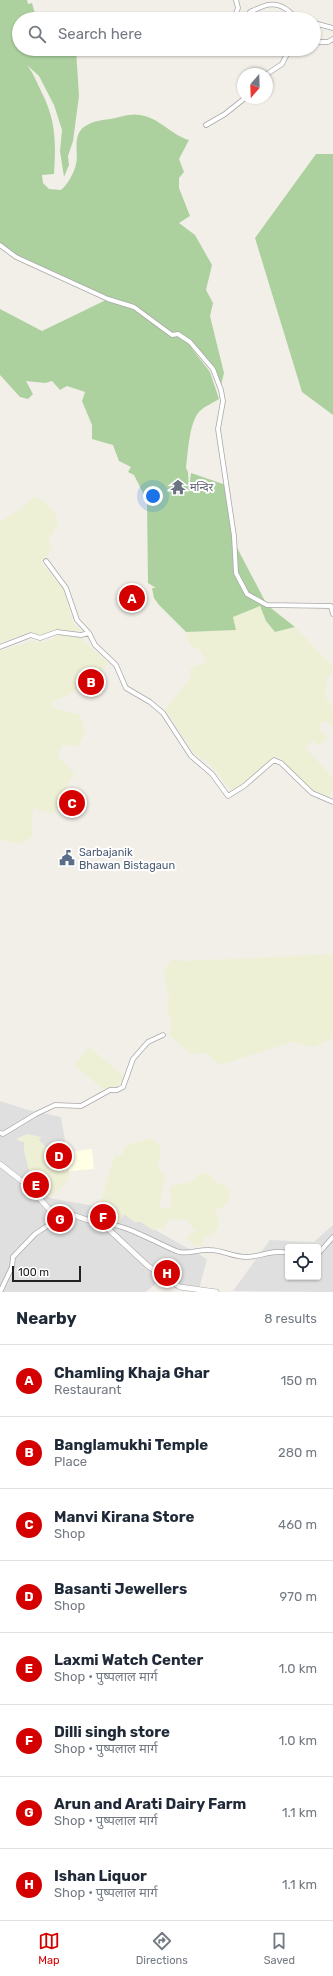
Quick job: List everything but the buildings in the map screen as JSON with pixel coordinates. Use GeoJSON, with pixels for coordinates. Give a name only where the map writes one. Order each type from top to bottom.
{"type":"FeatureCollection","features":[{"type":"Feature","properties":{"kind":"street"},"geometry":{"type":"LineString","coordinates":[[236,0],[238,8],[237,12]]}},
{"type":"Feature","properties":{"kind":"street"},"geometry":{"type":"LineString","coordinates":[[250,12],[270,3],[278,3],[289,12]]}},
{"type":"Feature","properties":{"kind":"street"},"geometry":{"type":"LineString","coordinates":[[321,25],[333,28]]}},
{"type":"Feature","properties":{"kind":"street"},"geometry":{"type":"LineString","coordinates":[[321,42],[328,42],[333,39]]}},
{"type":"Feature","properties":{"kind":"street"},"geometry":{"type":"LineString","coordinates":[[273,70],[282,64],[286,56]]}},
{"type":"Feature","properties":{"kind":"street"},"geometry":{"type":"LineString","coordinates":[[206,125],[225,114],[238,104]]}},
{"type":"Feature","properties":{"kind":"street"},"geometry":{"type":"LineString","coordinates":[[0,245],[16,257],[108,299],[134,308],[172,335],[178,334],[190,342],[213,369],[221,390],[223,401],[218,429],[234,536],[236,573],[247,594],[267,605],[332,606],[333,614]]}},
{"type":"Feature","properties":{"kind":"street"},"geometry":{"type":"LineString","coordinates":[[46,561],[66,588],[77,620],[89,633],[95,645],[116,664],[126,688],[150,702],[163,713],[191,756],[212,774],[228,796],[244,786],[274,760],[281,763],[312,793],[333,802]]}},
{"type":"Feature","properties":{"kind":"street"},"geometry":{"type":"LineString","coordinates":[[0,646],[31,635],[40,638],[57,632],[81,635],[89,633]]}},
{"type":"Feature","properties":{"kind":"street"},"geometry":{"type":"LineString","coordinates":[[0,1133],[3,1134],[36,1114],[55,1105],[81,1106],[110,1090],[117,1090],[123,1087],[133,1059],[148,1042],[163,1035]]}},
{"type":"Feature","properties":{"kind":"street"},"geometry":{"type":"LineString","coordinates":[[0,1164],[28,1186],[49,1209],[60,1214],[76,1216],[105,1226],[148,1266],[180,1287],[216,1292]]}},
{"type":"Feature","properties":{"kind":"street"},"geometry":{"type":"LineString","coordinates":[[0,1292],[12,1267],[13,1257],[35,1234],[55,1221],[60,1214]]}},
{"type":"Feature","properties":{"kind":"street"},"geometry":{"type":"LineString","coordinates":[[105,1226],[108,1224],[120,1226],[158,1244],[180,1252],[209,1250],[246,1257],[285,1252]]}},
{"type":"Feature","properties":{"kind":"street"},"geometry":{"type":"LineString","coordinates":[[321,1251],[333,1237]]}},
{"type":"Feature","properties":{"kind":"shaded area"},"geometry":{"type":"Polygon","coordinates":[[[34,496],[45,501],[56,515],[58,523],[48,542],[53,549],[41,563],[64,589],[73,623],[83,631],[52,630],[41,636],[31,632],[0,643],[0,522],[22,508],[34,496]]]}},
{"type":"Feature","properties":{"kind":"shaded area"},"geometry":{"type":"Polygon","coordinates":[[[261,606],[266,621],[275,632],[295,627],[333,666],[332,672],[326,681],[328,686],[325,694],[329,703],[333,706],[333,727],[325,721],[318,726],[328,739],[319,745],[313,741],[305,747],[333,778],[333,790],[329,797],[313,791],[277,756],[232,792],[208,762],[195,755],[165,710],[191,677],[190,669],[206,662],[199,649],[190,645],[186,632],[235,630],[233,617],[261,606]]]}},
{"type":"Feature","properties":{"kind":"shaded area"},"geometry":{"type":"Polygon","coordinates":[[[61,632],[82,639],[109,664],[94,679],[72,693],[52,702],[53,708],[80,715],[85,731],[79,746],[62,745],[58,757],[74,773],[54,814],[33,808],[32,837],[21,844],[0,840],[0,651],[32,641],[49,642],[61,632]]]}},
{"type":"Feature","properties":{"kind":"shaded area"},"geometry":{"type":"Polygon","coordinates":[[[333,954],[333,1038],[314,1047],[291,1042],[224,1064],[217,1063],[206,1053],[191,1054],[169,1035],[172,1025],[167,1009],[169,998],[163,973],[171,959],[185,961],[333,954]]]}},
{"type":"Feature","properties":{"kind":"shaded area"},"geometry":{"type":"Polygon","coordinates":[[[89,1047],[124,1076],[121,1085],[103,1089],[74,1065],[89,1047]]]}},
{"type":"Feature","properties":{"kind":"shaded area"},"geometry":{"type":"Polygon","coordinates":[[[0,1101],[28,1110],[61,1117],[69,1165],[55,1164],[49,1157],[50,1152],[38,1140],[41,1137],[17,1140],[24,1142],[24,1150],[32,1182],[50,1198],[110,1209],[107,1221],[124,1214],[135,1222],[141,1222],[207,1259],[199,1289],[159,1281],[146,1292],[0,1292],[0,1101]]]}},
{"type":"Feature","properties":{"kind":"shaded area"},"geometry":{"type":"Polygon","coordinates":[[[27,1134],[41,1137],[39,1140],[50,1152],[49,1157],[55,1164],[62,1159],[69,1165],[66,1169],[69,1173],[68,1181],[50,1198],[32,1182],[24,1150],[24,1142],[16,1139],[27,1134]]]}},
{"type":"Feature","properties":{"kind":"shaded area"},"geometry":{"type":"Polygon","coordinates":[[[150,1138],[160,1145],[161,1156],[157,1165],[165,1176],[159,1208],[170,1208],[170,1187],[177,1184],[190,1183],[200,1173],[210,1174],[214,1181],[231,1189],[227,1204],[215,1211],[219,1224],[214,1235],[205,1236],[202,1246],[193,1245],[187,1238],[190,1233],[196,1233],[187,1220],[169,1219],[164,1229],[154,1228],[154,1231],[141,1222],[135,1222],[124,1214],[119,1223],[106,1221],[110,1210],[99,1207],[115,1155],[123,1155],[124,1147],[150,1138]]]}},
{"type":"Feature","properties":{"kind":"shaded area"},"geometry":{"type":"Polygon","coordinates":[[[92,1149],[94,1169],[69,1171],[67,1152],[92,1149]]]}},
{"type":"Feature","properties":{"kind":"shaded area"},"geometry":{"type":"Polygon","coordinates":[[[333,1225],[333,1292],[233,1291],[270,1240],[314,1242],[333,1225]]]}},
{"type":"Feature","properties":{"kind":"green space"},"geometry":{"type":"Polygon","coordinates":[[[0,0],[27,0],[28,4],[32,3],[34,12],[12,12],[12,56],[76,56],[79,96],[73,141],[68,156],[69,165],[64,177],[60,151],[62,130],[54,105],[39,76],[27,65],[34,75],[47,103],[54,132],[54,174],[42,175],[43,183],[49,189],[61,190],[68,182],[76,164],[77,138],[79,133],[87,125],[92,123],[129,115],[140,115],[154,119],[183,138],[189,140],[179,159],[184,172],[179,178],[179,188],[190,216],[179,223],[195,235],[212,265],[206,290],[213,303],[210,316],[224,373],[221,385],[214,368],[188,341],[210,372],[219,399],[200,411],[193,422],[186,468],[188,472],[189,489],[191,473],[226,485],[232,538],[267,605],[295,627],[275,632],[266,621],[260,606],[233,617],[236,630],[186,632],[159,605],[154,598],[152,588],[156,588],[148,583],[147,501],[134,475],[128,472],[131,467],[119,461],[113,445],[92,439],[92,425],[82,401],[85,392],[67,386],[60,390],[52,381],[45,383],[26,381],[33,394],[28,399],[20,397],[0,375],[0,309],[42,331],[108,299],[20,257],[0,242],[0,0]]]}},
{"type":"Feature","properties":{"kind":"green space"},"geometry":{"type":"Polygon","coordinates":[[[316,154],[333,154],[333,415],[302,392],[255,238],[316,154]]]}},
{"type":"Feature","properties":{"kind":"place","name":"मन्दिर"},"geometry":{"type":"Point","coordinates":[178,487]}},
{"type":"Feature","properties":{"kind":"place","name":"Chamling Khaja Ghar"},"geometry":{"type":"Point","coordinates":[132,598]}},
{"type":"Feature","properties":{"kind":"place","name":"Banglamukhi Temple"},"geometry":{"type":"Point","coordinates":[91,682]}},
{"type":"Feature","properties":{"kind":"place","name":"Manvi Kirana Store"},"geometry":{"type":"Point","coordinates":[72,803]}},
{"type":"Feature","properties":{"kind":"place","name":"Sarbajanik Bhawan Bistagaun"},"geometry":{"type":"Point","coordinates":[67,858]}},
{"type":"Feature","properties":{"kind":"place","name":"Basanti Jewellers"},"geometry":{"type":"Point","coordinates":[59,1156]}},
{"type":"Feature","properties":{"kind":"place","name":"Laxmi Watch Center"},"geometry":{"type":"Point","coordinates":[36,1185]}},
{"type":"Feature","properties":{"kind":"place","name":"Dilli singh store"},"geometry":{"type":"Point","coordinates":[103,1217]}},
{"type":"Feature","properties":{"kind":"place","name":"Arun and Arati Dairy Farm"},"geometry":{"type":"Point","coordinates":[60,1219]}},
{"type":"Feature","properties":{"kind":"place","name":"Ishan Liquor"},"geometry":{"type":"Point","coordinates":[167,1273]}}]}
